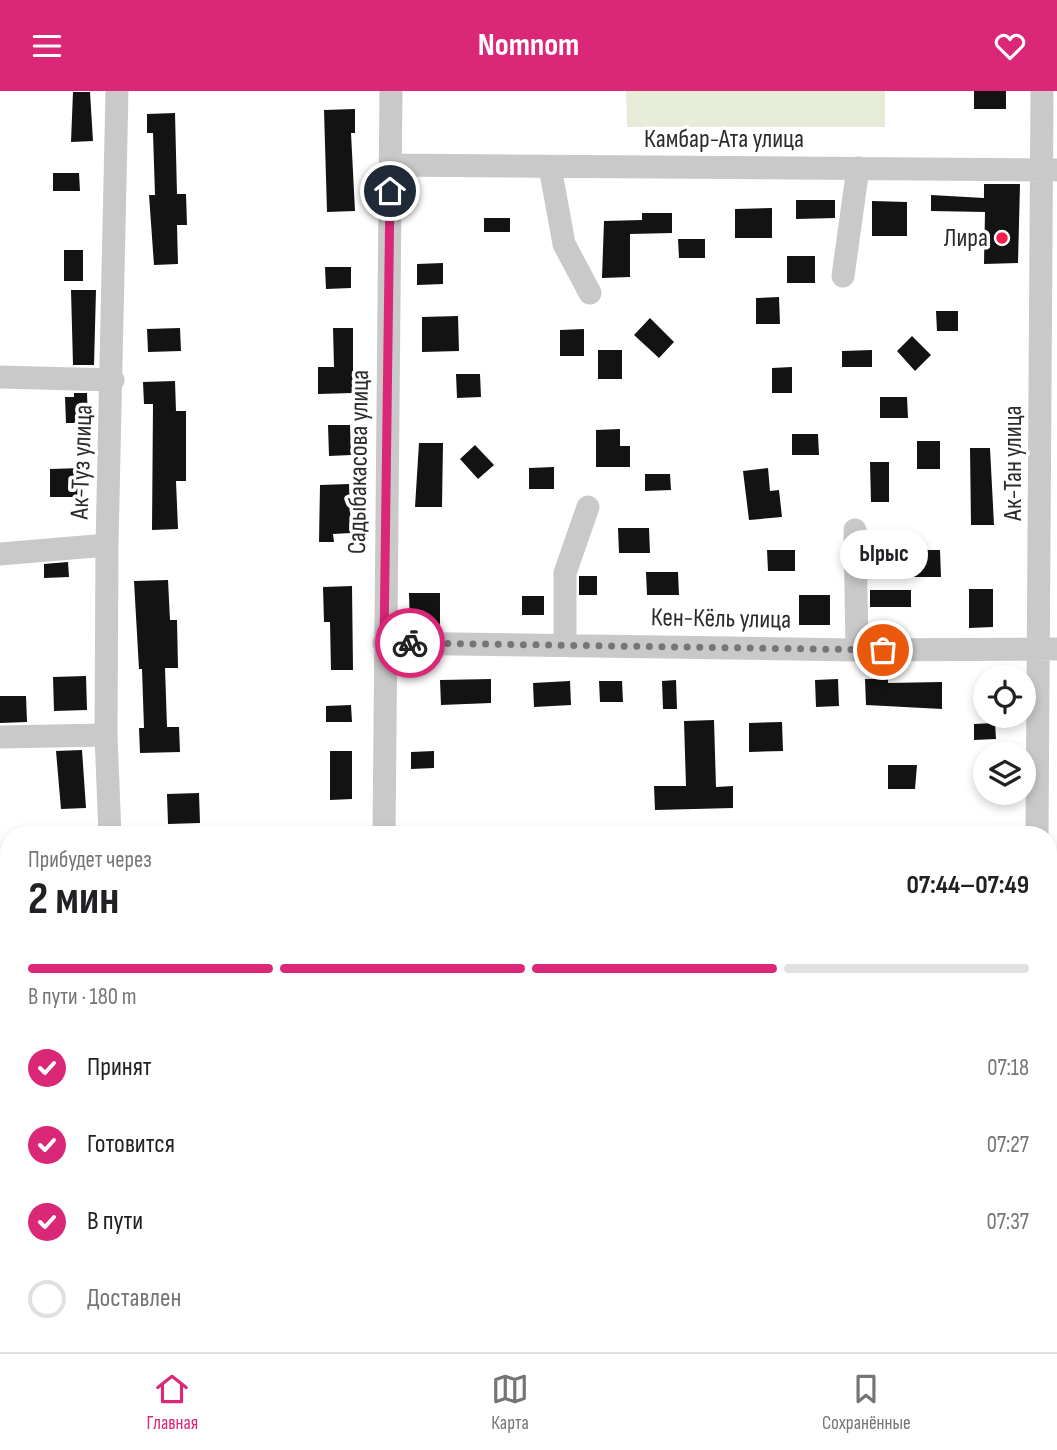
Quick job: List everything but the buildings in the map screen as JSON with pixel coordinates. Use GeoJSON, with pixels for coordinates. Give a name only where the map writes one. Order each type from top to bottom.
{"type":"FeatureCollection","features":[{"type":"Feature","properties":{"kind":"street","name":"Ак-Туз улица"},"geometry":{"type":"LineString","coordinates":[[110,826],[106,735],[107,545],[113,380],[117,91]]}},
{"type":"Feature","properties":{"kind":"street","name":"Садыбакасова улица"},"geometry":{"type":"LineString","coordinates":[[383,826],[391,91]]}},
{"type":"Feature","properties":{"kind":"street","name":"Ак-Тан улица"},"geometry":{"type":"LineString","coordinates":[[1038,826],[1049,649],[1050,170],[1042,91]]}},
{"type":"Feature","properties":{"kind":"street","name":"Камбар-Ата улица"},"geometry":{"type":"LineString","coordinates":[[391,165],[1050,170]]}},
{"type":"Feature","properties":{"kind":"street"},"geometry":{"type":"LineString","coordinates":[[550,167],[564,244],[590,293]]}},
{"type":"Feature","properties":{"kind":"street"},"geometry":{"type":"LineString","coordinates":[[844,276],[858,168]]}},
{"type":"Feature","properties":{"kind":"street"},"geometry":{"type":"LineString","coordinates":[[0,377],[113,380]]}},
{"type":"Feature","properties":{"kind":"street"},"geometry":{"type":"LineString","coordinates":[[565,644],[565,573],[588,507]]}},
{"type":"Feature","properties":{"kind":"street"},"geometry":{"type":"LineString","coordinates":[[855,530],[857,650]]}},
{"type":"Feature","properties":{"kind":"street"},"geometry":{"type":"LineString","coordinates":[[0,554],[107,545]]}},
{"type":"Feature","properties":{"kind":"street","name":"Кен-Кёль улица"},"geometry":{"type":"LineString","coordinates":[[384,643],[857,650],[1049,649]]}},
{"type":"Feature","properties":{"kind":"street"},"geometry":{"type":"LineString","coordinates":[[0,737],[106,735]]}},
{"type":"Feature","properties":{"kind":"green space"},"geometry":{"type":"Polygon","coordinates":[[[626,91],[885,91],[885,127],[627,127],[626,91]]]}},
{"type":"Feature","properties":{"kind":"way so far"},"geometry":{"type":"LineString","coordinates":[[410,643],[883,650]]}},
{"type":"Feature","properties":{"kind":"place","name":"Лира"},"geometry":{"type":"Point","coordinates":[1002,238]}},
{"type":"Feature","properties":{"kind":"place","name":"Ырыс"},"geometry":{"type":"Point","coordinates":[883,650]}},
{"type":"Feature","properties":{"kind":"route"},"geometry":{"type":"LineString","coordinates":[[390,191],[384,643],[410,643]]}}]}
